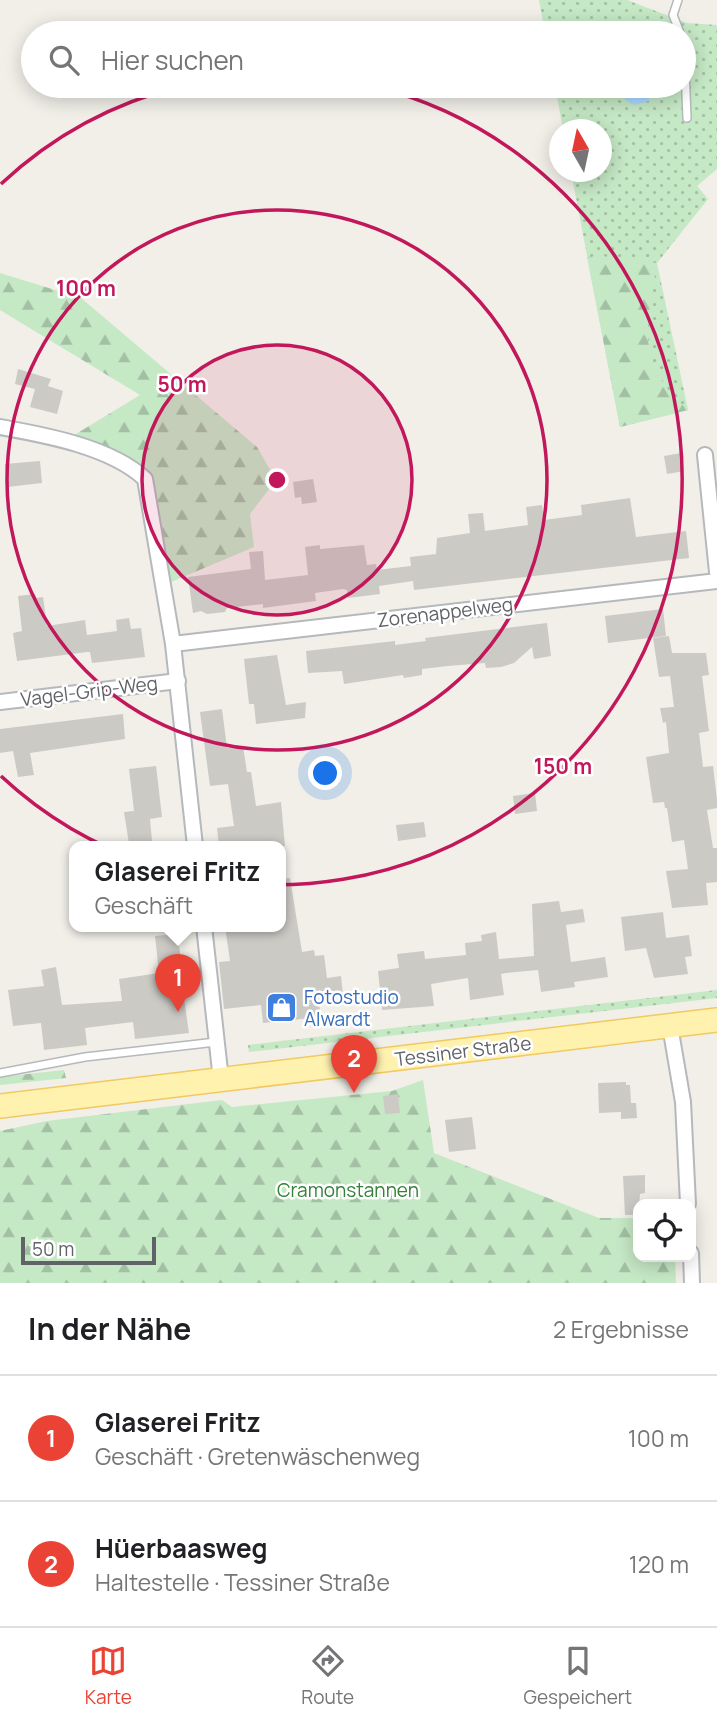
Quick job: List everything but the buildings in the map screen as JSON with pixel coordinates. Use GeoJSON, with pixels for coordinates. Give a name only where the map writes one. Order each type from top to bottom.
{"type":"FeatureCollection","features":[{"type":"Feature","properties":{"kind":"main road","name":"Tessiner Straße"},"geometry":{"type":"LineString","coordinates":[[0,1106],[717,1020]]}},
{"type":"Feature","properties":{"kind":"street"},"geometry":{"type":"LineString","coordinates":[[0,427],[77,444],[134,468],[145,479],[173,643],[194,841]]}},
{"type":"Feature","properties":{"kind":"street"},"geometry":{"type":"LineString","coordinates":[[705,455],[717,572]]}},
{"type":"Feature","properties":{"kind":"street","name":"Zorenappelweg"},"geometry":{"type":"LineString","coordinates":[[173,643],[717,581]]}},
{"type":"Feature","properties":{"kind":"street","name":"Vagel-Grip-Weg"},"geometry":{"type":"LineString","coordinates":[[0,702],[178,681]]}},
{"type":"Feature","properties":{"kind":"street"},"geometry":{"type":"LineString","coordinates":[[205,932],[221,1080]]}},
{"type":"Feature","properties":{"kind":"street"},"geometry":{"type":"LineString","coordinates":[[670,1026],[683,1102],[688,1199]]}},
{"type":"Feature","properties":{"kind":"street"},"geometry":{"type":"LineString","coordinates":[[691,1262],[692,1283]]}},
{"type":"Feature","properties":{"kind":"lane"},"geometry":{"type":"LineString","coordinates":[[675,21],[673,15],[678,0]]}},
{"type":"Feature","properties":{"kind":"lane"},"geometry":{"type":"LineString","coordinates":[[686,98],[687,118]]}},
{"type":"Feature","properties":{"kind":"lane"},"geometry":{"type":"LineString","coordinates":[[0,1073],[85,1057],[216,1042]]}},
{"type":"Feature","properties":{"kind":"green space"},"geometry":{"type":"Polygon","coordinates":[[[539,0],[627,0],[682,21],[543,21],[539,0]]]}},
{"type":"Feature","properties":{"kind":"green space"},"geometry":{"type":"Polygon","coordinates":[[[696,24],[717,25],[717,169],[697,186],[708,199],[657,263],[688,410],[620,427],[573,182],[612,182],[612,119],[561,119],[557,98],[696,98],[696,24]]]}},
{"type":"Feature","properties":{"kind":"green space"},"geometry":{"type":"Polygon","coordinates":[[[601,256],[657,263],[648,325],[652,359],[659,376],[688,410],[620,427],[587,257],[601,256]]]}},
{"type":"Feature","properties":{"kind":"green space"},"geometry":{"type":"Polygon","coordinates":[[[0,273],[81,298],[257,447],[276,480],[250,514],[254,547],[164,585],[145,479],[71,437],[140,395],[0,310],[0,273]]]}},
{"type":"Feature","properties":{"kind":"green space"},"geometry":{"type":"Polygon","coordinates":[[[717,990],[717,998],[249,1052],[248,1045],[717,990]]]}},
{"type":"Feature","properties":{"kind":"green space"},"geometry":{"type":"Polygon","coordinates":[[[64,1070],[66,1078],[0,1085],[0,1077],[64,1070]]]}},
{"type":"Feature","properties":{"kind":"green space","name":"Cramonstannen"},"geometry":{"type":"Polygon","coordinates":[[[423,1080],[434,1153],[599,1218],[633,1218],[633,1262],[675,1262],[676,1283],[0,1283],[0,1131],[47,1121],[222,1100],[232,1107],[392,1091],[423,1080]]]}},
{"type":"Feature","properties":{"kind":"water"},"geometry":{"type":"Polygon","coordinates":[[[650,98],[649,101],[634,105],[625,100],[650,98]]]}},
{"type":"Feature","properties":{"kind":"place","name":"Fotostudio Alwardt"},"geometry":{"type":"Point","coordinates":[281,1008]}},
{"type":"Feature","properties":{"kind":"place","name":"Glaserei Fritz"},"geometry":{"type":"Point","coordinates":[178,1012]}},
{"type":"Feature","properties":{"kind":"place","name":"Hüerbaasweg"},"geometry":{"type":"Point","coordinates":[354,1093]}}]}
